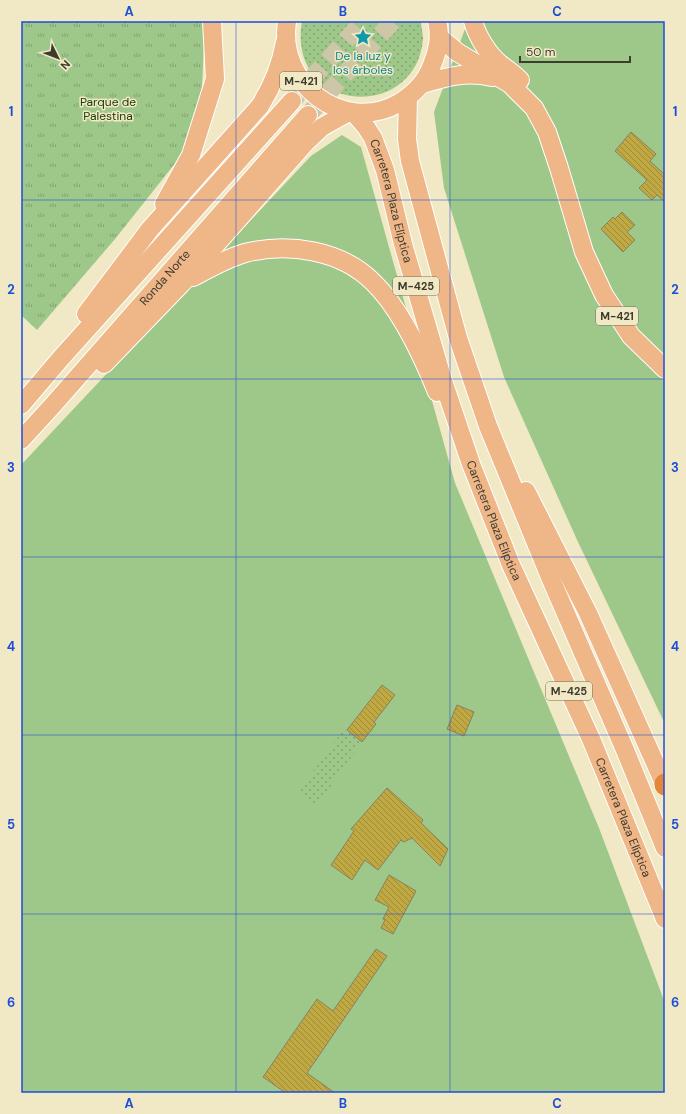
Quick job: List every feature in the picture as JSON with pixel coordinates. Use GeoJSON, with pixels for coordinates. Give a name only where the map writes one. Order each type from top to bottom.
{"type":"FeatureCollection","features":[{"type":"Feature","properties":{"kind":"main road"},"geometry":{"type":"LineString","coordinates":[[150,229],[191,155],[215,79],[212,21]]}},
{"type":"Feature","properties":{"kind":"main road","name":"M-421"},"geometry":{"type":"LineString","coordinates":[[287,21],[285,42],[288,57],[310,92],[324,102],[351,112],[379,111],[391,107],[408,98],[422,84],[430,71],[437,52],[438,29]]}},
{"type":"Feature","properties":{"kind":"main road"},"geometry":{"type":"LineString","coordinates":[[473,21],[481,40],[489,52],[499,63],[524,83],[531,92],[537,104],[540,118]]}},
{"type":"Feature","properties":{"kind":"main road","name":"M-421"},"geometry":{"type":"LineString","coordinates":[[438,29],[457,52],[488,75],[510,84],[534,108],[547,132],[584,252],[604,296],[631,336],[665,369]]}},
{"type":"Feature","properties":{"kind":"main road"},"geometry":{"type":"LineString","coordinates":[[62,358],[79,324],[150,229],[260,106],[272,87],[280,69],[285,42]]}},
{"type":"Feature","properties":{"kind":"main road"},"geometry":{"type":"LineString","coordinates":[[422,84],[456,75],[488,75]]}},
{"type":"Feature","properties":{"kind":"main road","name":"M-425"},"geometry":{"type":"LineString","coordinates":[[408,98],[407,139],[410,161],[458,338],[488,426],[547,570],[625,750],[665,848]]}},
{"type":"Feature","properties":{"kind":"main road","name":"Ronda Norte"},"geometry":{"type":"LineString","coordinates":[[21,405],[292,101]]}},
{"type":"Feature","properties":{"kind":"main road"},"geometry":{"type":"LineString","coordinates":[[53,405],[80,387],[182,283],[305,143],[322,127],[351,112]]}},
{"type":"Feature","properties":{"kind":"main road","name":"Carretera Plaza Elíptica"},"geometry":{"type":"LineString","coordinates":[[351,112],[366,127],[373,138],[385,170],[403,244],[442,377],[472,464],[511,565],[591,739],[665,919]]}},
{"type":"Feature","properties":{"kind":"main road","name":"Ronda Norte"},"geometry":{"type":"LineString","coordinates":[[21,440],[308,115]]}},
{"type":"Feature","properties":{"kind":"main road"},"geometry":{"type":"LineString","coordinates":[[182,283],[229,259],[246,253],[266,249],[284,248],[304,250],[333,257],[355,266],[373,281],[389,300],[403,321],[430,374],[451,426],[472,464]]}},
{"type":"Feature","properties":{"kind":"main road"},"geometry":{"type":"LineString","coordinates":[[488,426],[526,491],[582,600],[665,784]]}},
{"type":"Feature","properties":{"kind":"green space","name":"Parque de Palestina"},"geometry":{"type":"Polygon","coordinates":[[[21,21],[205,21],[200,132],[115,239],[37,330],[21,315],[21,21]]]}},
{"type":"Feature","properties":{"kind":"green space"},"geometry":{"type":"Polygon","coordinates":[[[302,21],[421,21],[423,39],[415,66],[399,85],[377,95],[354,96],[331,90],[313,75],[302,52],[302,21]]]}},
{"type":"Feature","properties":{"kind":"green space"},"geometry":{"type":"Polygon","coordinates":[[[468,21],[665,21],[665,724],[578,542],[504,377],[444,188],[434,112],[468,21]]]}},
{"type":"Feature","properties":{"kind":"green space"},"geometry":{"type":"Polygon","coordinates":[[[342,135],[361,147],[455,483],[599,828],[665,1003],[665,1093],[21,1093],[21,465],[311,156],[342,135]]]}},
{"type":"Feature","properties":{"kind":"green space"},"geometry":{"type":"Polygon","coordinates":[[[344,729],[362,742],[317,805],[299,791],[344,729]]]}},
{"type":"Feature","properties":{"kind":"building"},"geometry":{"type":"Polygon","coordinates":[[[631,132],[656,154],[650,161],[665,175],[665,202],[657,195],[652,200],[639,188],[647,180],[615,151],[631,132]]]}},
{"type":"Feature","properties":{"kind":"building"},"geometry":{"type":"Polygon","coordinates":[[[622,212],[635,225],[627,232],[635,240],[623,252],[601,229],[613,217],[615,219],[622,212]]]}},
{"type":"Feature","properties":{"kind":"building"},"geometry":{"type":"Polygon","coordinates":[[[382,685],[395,695],[374,722],[376,724],[362,742],[347,730],[382,685]]]}},
{"type":"Feature","properties":{"kind":"building"},"geometry":{"type":"Polygon","coordinates":[[[457,705],[474,712],[464,736],[447,729],[457,705]]]}},
{"type":"Feature","properties":{"kind":"building"},"geometry":{"type":"Polygon","coordinates":[[[387,788],[423,820],[421,823],[448,849],[440,866],[412,838],[404,842],[401,840],[378,870],[365,860],[352,880],[331,865],[354,831],[351,829],[387,788]]]}},
{"type":"Feature","properties":{"kind":"building"},"geometry":{"type":"Polygon","coordinates":[[[389,875],[416,891],[393,934],[381,928],[385,920],[383,919],[389,907],[375,900],[389,875]]]}},
{"type":"Feature","properties":{"kind":"building"},"geometry":{"type":"Polygon","coordinates":[[[376,949],[387,956],[307,1073],[335,1093],[286,1093],[263,1077],[317,999],[333,1011],[376,949]]]}},
{"type":"Feature","properties":{"kind":"tunnel"},"geometry":{"type":"LineString","coordinates":[[292,101],[363,21]]}},
{"type":"Feature","properties":{"kind":"tunnel"},"geometry":{"type":"LineString","coordinates":[[308,115],[393,21]]}},
{"type":"Feature","properties":{"kind":"place","name":"De la luz y los árboles"},"geometry":{"type":"Point","coordinates":[363,37]}}]}
